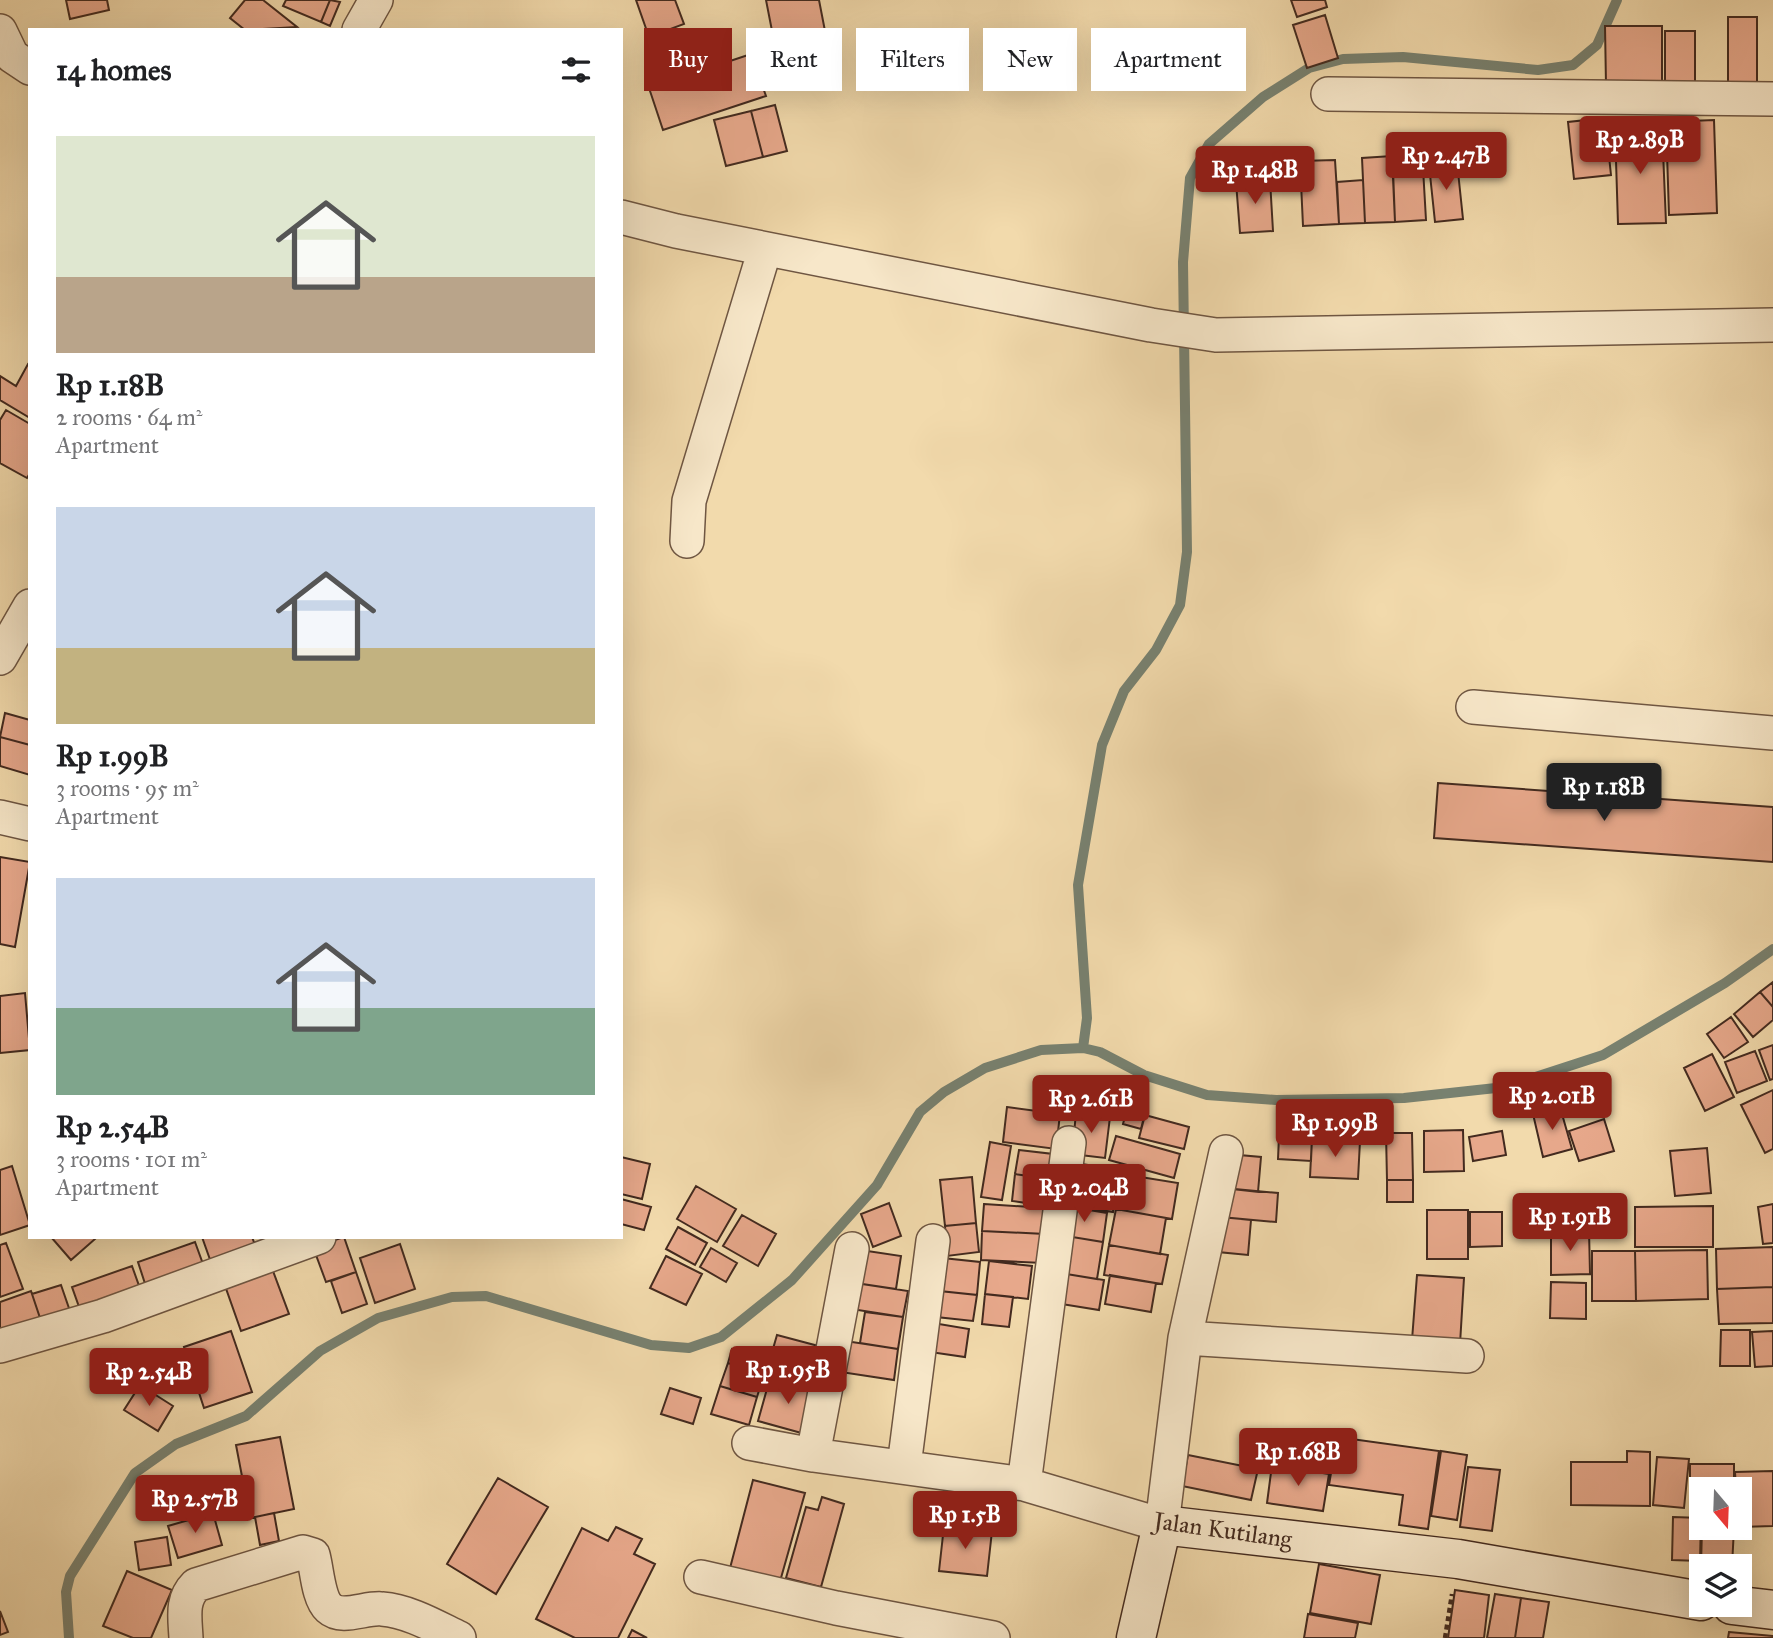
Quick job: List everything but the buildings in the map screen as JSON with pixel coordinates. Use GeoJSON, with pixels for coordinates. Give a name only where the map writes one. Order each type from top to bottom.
{"type":"FeatureCollection","features":[{"type":"Feature","properties":{"kind":"main road","name":"Jalan Kutilang"},"geometry":{"type":"LineString","coordinates":[[1162,1525],[1458,1559],[1689,1599]]}},
{"type":"Feature","properties":{"kind":"main road"},"geometry":{"type":"LineString","coordinates":[[1136,1638],[1162,1525]]}},
{"type":"Feature","properties":{"kind":"main road"},"geometry":{"type":"LineString","coordinates":[[1752,1607],[1773,1610]]}},
{"type":"Feature","properties":{"kind":"street"},"geometry":{"type":"LineString","coordinates":[[360,28],[376,0]]}},
{"type":"Feature","properties":{"kind":"street"},"geometry":{"type":"LineString","coordinates":[[0,31],[12,56],[28,67]]}},
{"type":"Feature","properties":{"kind":"street"},"geometry":{"type":"LineString","coordinates":[[1328,94],[1773,99]]}},
{"type":"Feature","properties":{"kind":"street"},"geometry":{"type":"LineString","coordinates":[[623,217],[765,249],[1151,325],[1216,335],[1773,326]]}},
{"type":"Feature","properties":{"kind":"street"},"geometry":{"type":"LineString","coordinates":[[687,541],[689,501],[765,249]]}},
{"type":"Feature","properties":{"kind":"street"},"geometry":{"type":"LineString","coordinates":[[0,658],[28,609]]}},
{"type":"Feature","properties":{"kind":"street"},"geometry":{"type":"LineString","coordinates":[[1473,707],[1773,733]]}},
{"type":"Feature","properties":{"kind":"street"},"geometry":{"type":"LineString","coordinates":[[0,817],[28,824]]}},
{"type":"Feature","properties":{"kind":"street"},"geometry":{"type":"LineString","coordinates":[[1024,1483],[1069,1143]]}},
{"type":"Feature","properties":{"kind":"street"},"geometry":{"type":"LineString","coordinates":[[1162,1525],[1185,1338],[1226,1152]]}},
{"type":"Feature","properties":{"kind":"street"},"geometry":{"type":"LineString","coordinates":[[0,1346],[103,1316],[314,1239]]}},
{"type":"Feature","properties":{"kind":"street"},"geometry":{"type":"LineString","coordinates":[[904,1466],[933,1241]]}},
{"type":"Feature","properties":{"kind":"street"},"geometry":{"type":"LineString","coordinates":[[813,1455],[852,1249]]}},
{"type":"Feature","properties":{"kind":"street"},"geometry":{"type":"LineString","coordinates":[[1185,1338],[1467,1356]]}},
{"type":"Feature","properties":{"kind":"street","name":"Jalan Kutilang"},"geometry":{"type":"LineString","coordinates":[[749,1443],[813,1455],[1024,1483],[1162,1525]]}},
{"type":"Feature","properties":{"kind":"street"},"geometry":{"type":"LineString","coordinates":[[186,1638],[184,1604],[188,1593],[196,1585],[303,1552],[313,1555],[325,1603],[330,1609],[340,1613],[382,1609],[420,1619],[459,1638]]}},
{"type":"Feature","properties":{"kind":"street"},"geometry":{"type":"LineString","coordinates":[[701,1577],[836,1608],[993,1638]]}},
{"type":"Feature","properties":{"kind":"waterway"},"geometry":{"type":"LineString","coordinates":[[1083,1048],[1087,1018],[1078,885],[1102,745],[1124,691],[1156,650],[1180,605],[1187,552],[1183,262],[1190,178],[1209,144],[1263,97],[1309,68],[1343,59],[1403,57],[1538,70],[1573,65],[1597,45],[1617,0]]}},
{"type":"Feature","properties":{"kind":"waterway"},"geometry":{"type":"LineString","coordinates":[[69,1638],[66,1592],[70,1576],[135,1473],[176,1444],[246,1416],[320,1351],[378,1318],[452,1297],[486,1296],[651,1345],[689,1348],[721,1337],[792,1280],[877,1185],[920,1112],[944,1092],[985,1068],[1041,1050],[1083,1048],[1100,1052],[1144,1075],[1207,1095],[1276,1100],[1404,1098],[1505,1087],[1603,1055],[1725,983],[1773,949]]}}]}
